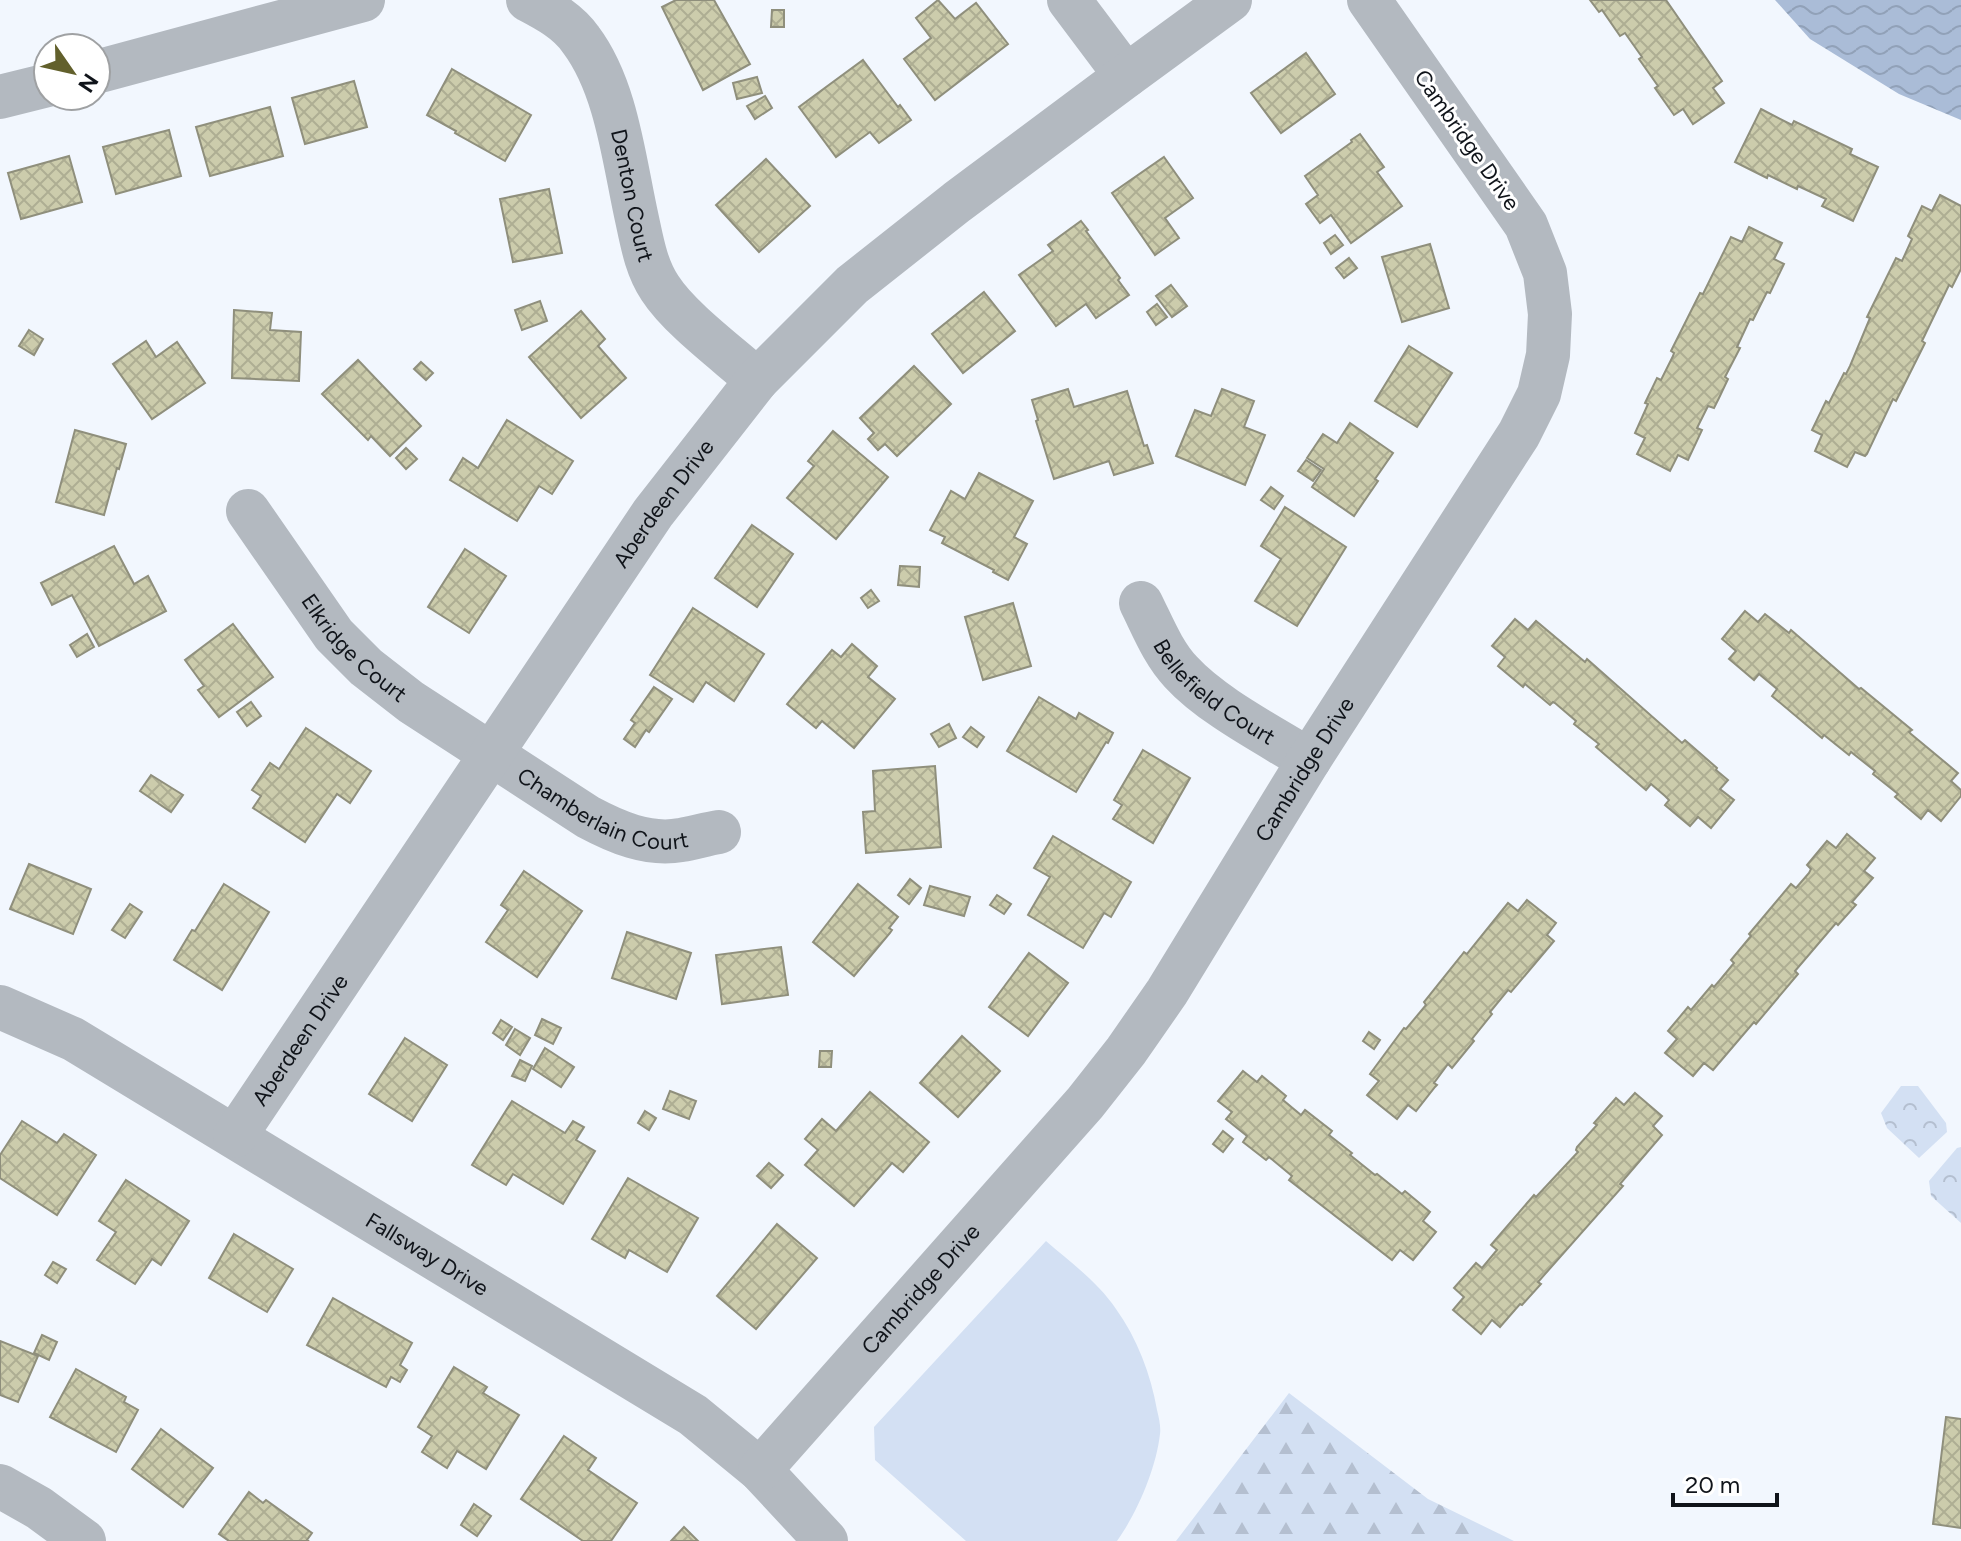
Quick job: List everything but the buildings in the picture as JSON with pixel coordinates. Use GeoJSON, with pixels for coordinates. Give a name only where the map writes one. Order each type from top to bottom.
{"type":"FeatureCollection","features":[{"type":"Feature","properties":{"kind":"street"},"geometry":{"type":"LineString","coordinates":[[112,68],[363,0]]}},
{"type":"Feature","properties":{"kind":"street","name":"Denton Court"},"geometry":{"type":"LineString","coordinates":[[528,0],[552,12],[580,38],[597,68],[612,104],[645,257],[660,288],[683,314],[757,380]]}},
{"type":"Feature","properties":{"kind":"street"},"geometry":{"type":"LineString","coordinates":[[1069,0],[1126,76]]}},
{"type":"Feature","properties":{"kind":"street","name":"Aberdeen Drive"},"geometry":{"type":"LineString","coordinates":[[235,1136],[653,513],[757,380],[852,285],[957,202],[1230,0]]}},
{"type":"Feature","properties":{"kind":"street","name":"Cambridge Drive"},"geometry":{"type":"LineString","coordinates":[[760,1470],[1085,1103],[1126,1051],[1167,992],[1309,760],[1519,434],[1539,394],[1548,355],[1550,314],[1545,273],[1526,225],[1369,0]]}},
{"type":"Feature","properties":{"kind":"street"},"geometry":{"type":"LineString","coordinates":[[0,97],[32,89]]}},
{"type":"Feature","properties":{"kind":"street","name":"Elkridge Court"},"geometry":{"type":"LineString","coordinates":[[248,511],[334,635],[355,657],[411,702],[491,754]]}},
{"type":"Feature","properties":{"kind":"street","name":"Bellefield Court"},"geometry":{"type":"LineString","coordinates":[[1141,603],[1162,645],[1181,672],[1208,696],[1309,760]]}},
{"type":"Feature","properties":{"kind":"street","name":"Chamberlain Court"},"geometry":{"type":"LineString","coordinates":[[491,754],[615,832],[643,840],[677,841],[719,832]]}},
{"type":"Feature","properties":{"kind":"street","name":"Fallsway Drive"},"geometry":{"type":"LineString","coordinates":[[0,1007],[73,1039],[693,1415],[760,1470],[826,1541]]}},
{"type":"Feature","properties":{"kind":"street"},"geometry":{"type":"LineString","coordinates":[[0,1486],[39,1508],[84,1541]]}},
{"type":"Feature","properties":{"kind":"green space"},"geometry":{"type":"Polygon","coordinates":[[[1901,1086],[1918,1086],[1946,1123],[1947,1132],[1919,1158],[1887,1128],[1881,1113],[1901,1086]]]}},
{"type":"Feature","properties":{"kind":"green space"},"geometry":{"type":"Polygon","coordinates":[[[1961,1147],[1961,1223],[1931,1196],[1929,1181],[1961,1147]]]}},
{"type":"Feature","properties":{"kind":"green space"},"geometry":{"type":"Polygon","coordinates":[[[1046,1241],[1109,1299],[1137,1344],[1160,1422],[1154,1462],[1138,1504],[1117,1541],[966,1541],[875,1460],[874,1427],[1046,1241]]]}},
{"type":"Feature","properties":{"kind":"green space"},"geometry":{"type":"Polygon","coordinates":[[[1289,1393],[1428,1499],[1514,1541],[1176,1541],[1289,1393]]]}},
{"type":"Feature","properties":{"kind":"water"},"geometry":{"type":"Polygon","coordinates":[[[1775,0],[1961,0],[1961,120],[1899,94],[1810,39],[1775,0]]]}}]}
